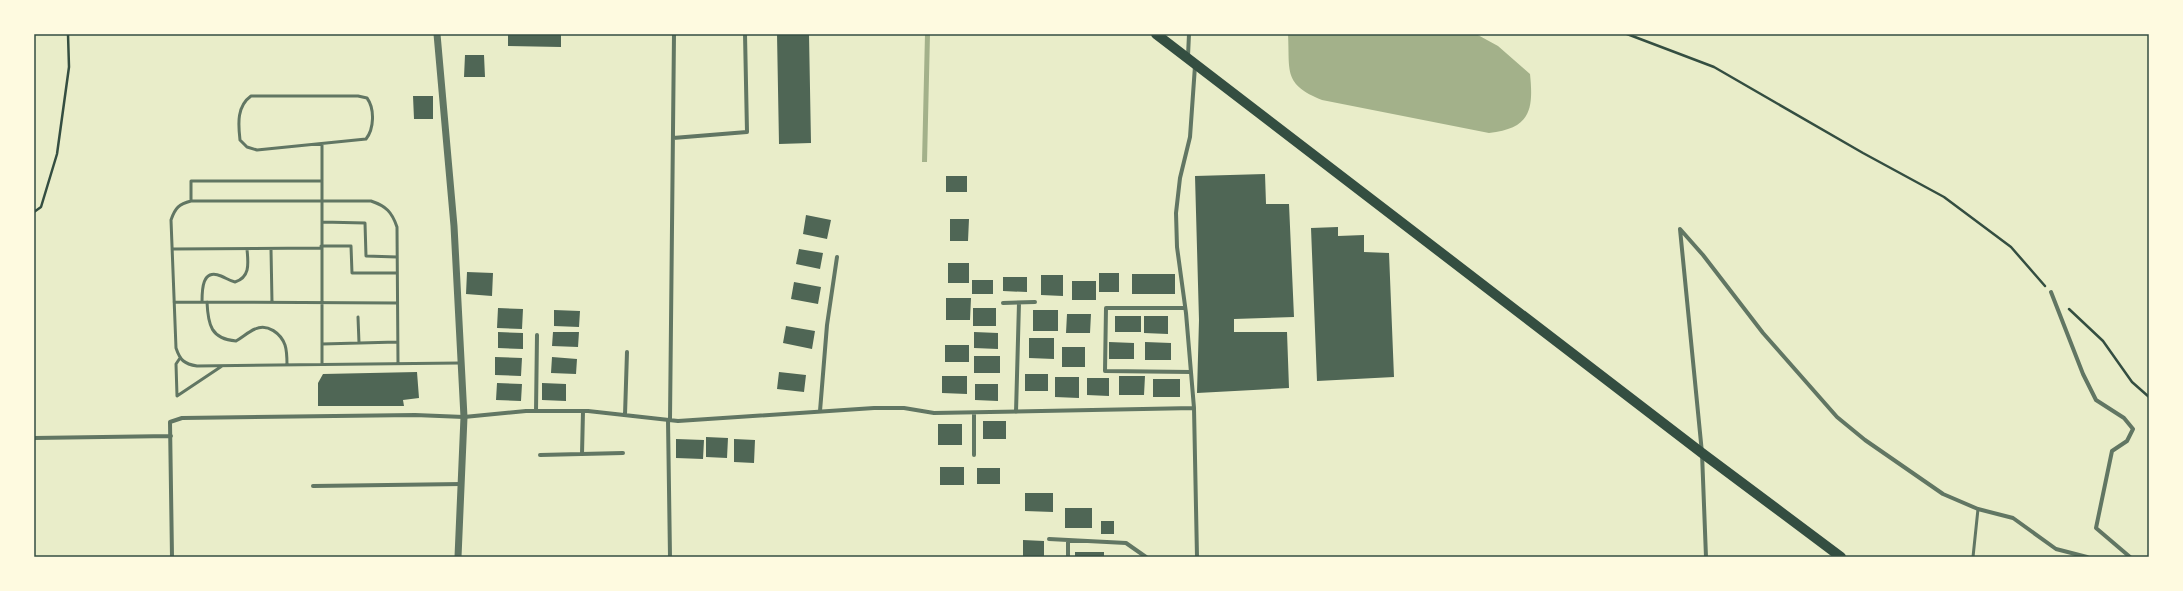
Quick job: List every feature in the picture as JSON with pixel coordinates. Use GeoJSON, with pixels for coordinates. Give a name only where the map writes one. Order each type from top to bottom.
{"type":"FeatureCollection","features":[{"type":"Feature","properties":{"kind":"main road"},"geometry":{"type":"LineString","coordinates":[[1156,34],[1702,453],[1841,557]]}},
{"type":"Feature","properties":{"kind":"street"},"geometry":{"type":"LineString","coordinates":[[437,34],[454,226],[464,417],[458,557]]}},
{"type":"Feature","properties":{"kind":"street"},"geometry":{"type":"LineString","coordinates":[[670,557],[669,420],[674,34]]}},
{"type":"Feature","properties":{"kind":"street"},"geometry":{"type":"LineString","coordinates":[[673,138],[747,132],[745,34]]}},
{"type":"Feature","properties":{"kind":"street"},"geometry":{"type":"LineString","coordinates":[[1189,34],[1192,62],[1190,137],[1180,178],[1176,213],[1177,247],[1185,308],[1194,408],[1197,557]]}},
{"type":"Feature","properties":{"kind":"street"},"geometry":{"type":"LineString","coordinates":[[1706,557],[1702,453],[1680,229],[1703,255],[1763,333],[1837,417],[1865,440],[1912,474],[1943,494],[1978,509],[2013,518],[2056,548],[2087,557]]}},
{"type":"Feature","properties":{"kind":"street"},"geometry":{"type":"LineString","coordinates":[[820,411],[827,325],[837,257]]}},
{"type":"Feature","properties":{"kind":"street"},"geometry":{"type":"LineString","coordinates":[[2051,292],[2083,374],[2096,400],[2124,418],[2133,429],[2127,441],[2112,451],[2096,528],[2130,557]]}},
{"type":"Feature","properties":{"kind":"street"},"geometry":{"type":"LineString","coordinates":[[1003,303],[1035,302]]}},
{"type":"Feature","properties":{"kind":"street"},"geometry":{"type":"LineString","coordinates":[[1016,412],[1019,303]]}},
{"type":"Feature","properties":{"kind":"street"},"geometry":{"type":"LineString","coordinates":[[1185,308],[1106,308],[1105,371],[1190,372]]}},
{"type":"Feature","properties":{"kind":"street"},"geometry":{"type":"LineString","coordinates":[[536,411],[537,335]]}},
{"type":"Feature","properties":{"kind":"street"},"geometry":{"type":"LineString","coordinates":[[625,415],[627,352]]}},
{"type":"Feature","properties":{"kind":"street"},"geometry":{"type":"LineString","coordinates":[[172,557],[170,422],[182,418],[415,415],[464,417],[536,411],[583,411],[669,420],[874,408],[904,408],[934,413],[974,413],[1194,408]]}},
{"type":"Feature","properties":{"kind":"street"},"geometry":{"type":"LineString","coordinates":[[582,454],[583,411]]}},
{"type":"Feature","properties":{"kind":"street"},"geometry":{"type":"LineString","coordinates":[[974,413],[974,455]]}},
{"type":"Feature","properties":{"kind":"street"},"geometry":{"type":"LineString","coordinates":[[34,438],[171,436]]}},
{"type":"Feature","properties":{"kind":"street"},"geometry":{"type":"LineString","coordinates":[[540,455],[623,453]]}},
{"type":"Feature","properties":{"kind":"street"},"geometry":{"type":"LineString","coordinates":[[313,486],[462,484]]}},
{"type":"Feature","properties":{"kind":"street"},"geometry":{"type":"LineString","coordinates":[[1050,539],[1126,543],[1146,557]]}},
{"type":"Feature","properties":{"kind":"street"},"geometry":{"type":"LineString","coordinates":[[1068,540],[1068,557]]}},
{"type":"Feature","properties":{"kind":"lane"},"geometry":{"type":"LineString","coordinates":[[252,96],[358,96],[367,98],[371,103],[372,126],[366,140],[322,144],[257,150],[247,147],[240,140],[240,109],[244,101],[252,96]]}},
{"type":"Feature","properties":{"kind":"lane"},"geometry":{"type":"LineString","coordinates":[[322,144],[322,364]]}},
{"type":"Feature","properties":{"kind":"lane"},"geometry":{"type":"LineString","coordinates":[[191,201],[191,181],[322,181]]}},
{"type":"Feature","properties":{"kind":"lane"},"geometry":{"type":"LineString","coordinates":[[398,363],[397,227],[393,215],[384,206],[371,201],[191,201],[181,204],[174,210],[171,220],[176,348],[180,358],[187,364],[287,365],[460,363]]}},
{"type":"Feature","properties":{"kind":"lane"},"geometry":{"type":"LineString","coordinates":[[322,222],[365,223],[366,256],[397,257]]}},
{"type":"Feature","properties":{"kind":"lane"},"geometry":{"type":"LineString","coordinates":[[172,249],[271,249],[351,246],[352,273],[397,273]]}},
{"type":"Feature","properties":{"kind":"lane"},"geometry":{"type":"LineString","coordinates":[[202,302],[203,282],[207,277],[213,274],[220,275],[235,282],[242,280],[246,275],[248,266],[247,249]]}},
{"type":"Feature","properties":{"kind":"lane"},"geometry":{"type":"LineString","coordinates":[[271,249],[272,302]]}},
{"type":"Feature","properties":{"kind":"lane"},"geometry":{"type":"LineString","coordinates":[[174,302],[397,303]]}},
{"type":"Feature","properties":{"kind":"lane"},"geometry":{"type":"LineString","coordinates":[[207,302],[209,323],[212,331],[220,337],[236,341],[257,328],[265,327],[273,330],[281,337],[286,346],[287,365]]}},
{"type":"Feature","properties":{"kind":"lane"},"geometry":{"type":"LineString","coordinates":[[358,318],[359,343]]}},
{"type":"Feature","properties":{"kind":"lane"},"geometry":{"type":"LineString","coordinates":[[322,344],[397,342]]}},
{"type":"Feature","properties":{"kind":"lane"},"geometry":{"type":"LineString","coordinates":[[180,358],[176,364],[177,396],[223,365]]}},
{"type":"Feature","properties":{"kind":"lane"},"geometry":{"type":"LineString","coordinates":[[1973,557],[1978,509]]}},
{"type":"Feature","properties":{"kind":"path"},"geometry":{"type":"LineString","coordinates":[[34,212],[41,207],[57,154],[68,67],[68,34]]}},
{"type":"Feature","properties":{"kind":"path"},"geometry":{"type":"LineString","coordinates":[[1627,34],[1714,67],[1863,153],[1944,197],[2011,247],[2051,292],[2103,341],[2132,382],[2149,397]]}},
{"type":"Feature","properties":{"kind":"shaded area"},"geometry":{"type":"Polygon","coordinates":[[[925,34],[930,34],[927,162],[922,162],[925,34]]]}},
{"type":"Feature","properties":{"kind":"shaded area"},"geometry":{"type":"Polygon","coordinates":[[[1288,34],[1476,34],[1498,46],[1530,74],[1531,99],[1529,108],[1526,116],[1521,122],[1513,127],[1502,131],[1489,133],[1322,100],[1309,94],[1301,88],[1291,75],[1289,67],[1288,34]]]}},
{"type":"Feature","properties":{"kind":"building"},"geometry":{"type":"Polygon","coordinates":[[[508,34],[561,34],[561,47],[508,46],[508,34]]]}},
{"type":"Feature","properties":{"kind":"building"},"geometry":{"type":"Polygon","coordinates":[[[777,34],[809,34],[811,143],[779,144],[777,34]]]}},
{"type":"Feature","properties":{"kind":"building"},"geometry":{"type":"Polygon","coordinates":[[[465,55],[484,55],[485,77],[464,77],[465,55]]]}},
{"type":"Feature","properties":{"kind":"building"},"geometry":{"type":"Polygon","coordinates":[[[413,96],[433,96],[433,119],[414,119],[413,96]]]}},
{"type":"Feature","properties":{"kind":"building"},"geometry":{"type":"Polygon","coordinates":[[[1265,174],[1266,204],[1289,204],[1294,317],[1234,319],[1234,332],[1287,332],[1289,388],[1197,393],[1199,320],[1195,176],[1265,174]]]}},
{"type":"Feature","properties":{"kind":"building"},"geometry":{"type":"Polygon","coordinates":[[[946,176],[967,176],[967,192],[946,192],[946,176]]]}},
{"type":"Feature","properties":{"kind":"building"},"geometry":{"type":"Polygon","coordinates":[[[806,215],[831,220],[827,239],[803,234],[806,215]]]}},
{"type":"Feature","properties":{"kind":"building"},"geometry":{"type":"Polygon","coordinates":[[[950,219],[969,219],[968,241],[950,241],[950,219]]]}},
{"type":"Feature","properties":{"kind":"building"},"geometry":{"type":"Polygon","coordinates":[[[1338,227],[1338,236],[1364,235],[1364,252],[1389,253],[1394,377],[1317,381],[1311,228],[1338,227]]]}},
{"type":"Feature","properties":{"kind":"building"},"geometry":{"type":"Polygon","coordinates":[[[799,249],[823,253],[820,269],[796,264],[799,249]]]}},
{"type":"Feature","properties":{"kind":"building"},"geometry":{"type":"Polygon","coordinates":[[[948,263],[969,263],[969,283],[948,283],[948,263]]]}},
{"type":"Feature","properties":{"kind":"building"},"geometry":{"type":"Polygon","coordinates":[[[467,272],[493,273],[492,296],[466,294],[467,272]]]}},
{"type":"Feature","properties":{"kind":"building"},"geometry":{"type":"Polygon","coordinates":[[[1099,273],[1119,273],[1119,292],[1099,292],[1099,273]]]}},
{"type":"Feature","properties":{"kind":"building"},"geometry":{"type":"Polygon","coordinates":[[[1132,274],[1175,274],[1175,294],[1132,294],[1132,274]]]}},
{"type":"Feature","properties":{"kind":"building"},"geometry":{"type":"Polygon","coordinates":[[[1041,275],[1063,275],[1063,296],[1041,295],[1041,275]]]}},
{"type":"Feature","properties":{"kind":"building"},"geometry":{"type":"Polygon","coordinates":[[[1003,277],[1027,277],[1027,292],[1003,291],[1003,277]]]}},
{"type":"Feature","properties":{"kind":"building"},"geometry":{"type":"Polygon","coordinates":[[[972,280],[993,280],[993,294],[972,294],[972,280]]]}},
{"type":"Feature","properties":{"kind":"building"},"geometry":{"type":"Polygon","coordinates":[[[1072,281],[1096,281],[1096,300],[1072,300],[1072,281]]]}},
{"type":"Feature","properties":{"kind":"building"},"geometry":{"type":"Polygon","coordinates":[[[794,282],[821,287],[818,304],[791,299],[794,282]]]}},
{"type":"Feature","properties":{"kind":"building"},"geometry":{"type":"Polygon","coordinates":[[[946,298],[971,298],[970,320],[946,320],[946,298]]]}},
{"type":"Feature","properties":{"kind":"building"},"geometry":{"type":"Polygon","coordinates":[[[498,308],[523,309],[522,329],[497,328],[498,308]]]}},
{"type":"Feature","properties":{"kind":"building"},"geometry":{"type":"Polygon","coordinates":[[[973,308],[996,308],[996,326],[973,326],[973,308]]]}},
{"type":"Feature","properties":{"kind":"building"},"geometry":{"type":"Polygon","coordinates":[[[554,310],[580,311],[579,327],[554,326],[554,310]]]}},
{"type":"Feature","properties":{"kind":"building"},"geometry":{"type":"Polygon","coordinates":[[[1033,310],[1058,310],[1058,331],[1033,331],[1033,310]]]}},
{"type":"Feature","properties":{"kind":"building"},"geometry":{"type":"Polygon","coordinates":[[[1067,314],[1091,314],[1090,333],[1066,333],[1067,314]]]}},
{"type":"Feature","properties":{"kind":"building"},"geometry":{"type":"Polygon","coordinates":[[[1115,316],[1141,316],[1141,332],[1115,332],[1115,316]]]}},
{"type":"Feature","properties":{"kind":"building"},"geometry":{"type":"Polygon","coordinates":[[[1144,316],[1168,316],[1168,334],[1144,333],[1144,316]]]}},
{"type":"Feature","properties":{"kind":"building"},"geometry":{"type":"Polygon","coordinates":[[[786,326],[815,331],[812,349],[783,343],[786,326]]]}},
{"type":"Feature","properties":{"kind":"building"},"geometry":{"type":"Polygon","coordinates":[[[498,332],[523,333],[523,349],[498,348],[498,332]]]}},
{"type":"Feature","properties":{"kind":"building"},"geometry":{"type":"Polygon","coordinates":[[[553,332],[579,332],[578,347],[552,346],[553,332]]]}},
{"type":"Feature","properties":{"kind":"building"},"geometry":{"type":"Polygon","coordinates":[[[974,332],[998,333],[998,349],[974,348],[974,332]]]}},
{"type":"Feature","properties":{"kind":"building"},"geometry":{"type":"Polygon","coordinates":[[[1029,338],[1054,338],[1054,359],[1029,358],[1029,338]]]}},
{"type":"Feature","properties":{"kind":"building"},"geometry":{"type":"Polygon","coordinates":[[[1109,342],[1134,343],[1134,359],[1109,359],[1109,342]]]}},
{"type":"Feature","properties":{"kind":"building"},"geometry":{"type":"Polygon","coordinates":[[[1145,342],[1171,343],[1171,360],[1145,360],[1145,342]]]}},
{"type":"Feature","properties":{"kind":"building"},"geometry":{"type":"Polygon","coordinates":[[[945,345],[969,345],[969,362],[945,362],[945,345]]]}},
{"type":"Feature","properties":{"kind":"building"},"geometry":{"type":"Polygon","coordinates":[[[1062,347],[1085,347],[1085,367],[1062,367],[1062,347]]]}},
{"type":"Feature","properties":{"kind":"building"},"geometry":{"type":"Polygon","coordinates":[[[974,356],[1000,356],[1000,373],[974,373],[974,356]]]}},
{"type":"Feature","properties":{"kind":"building"},"geometry":{"type":"Polygon","coordinates":[[[495,357],[522,358],[521,376],[495,375],[495,357]]]}},
{"type":"Feature","properties":{"kind":"building"},"geometry":{"type":"Polygon","coordinates":[[[552,357],[577,359],[576,374],[551,373],[552,357]]]}},
{"type":"Feature","properties":{"kind":"building"},"geometry":{"type":"Polygon","coordinates":[[[417,372],[419,398],[403,400],[404,406],[318,406],[318,383],[323,374],[417,372]]]}},
{"type":"Feature","properties":{"kind":"building"},"geometry":{"type":"Polygon","coordinates":[[[779,372],[806,375],[804,392],[777,389],[779,372]]]}},
{"type":"Feature","properties":{"kind":"building"},"geometry":{"type":"Polygon","coordinates":[[[1025,374],[1048,374],[1048,391],[1025,391],[1025,374]]]}},
{"type":"Feature","properties":{"kind":"building"},"geometry":{"type":"Polygon","coordinates":[[[942,376],[967,376],[967,394],[942,393],[942,376]]]}},
{"type":"Feature","properties":{"kind":"building"},"geometry":{"type":"Polygon","coordinates":[[[1119,376],[1145,376],[1144,395],[1119,395],[1119,376]]]}},
{"type":"Feature","properties":{"kind":"building"},"geometry":{"type":"Polygon","coordinates":[[[1055,377],[1079,377],[1079,398],[1055,397],[1055,377]]]}},
{"type":"Feature","properties":{"kind":"building"},"geometry":{"type":"Polygon","coordinates":[[[1087,378],[1109,378],[1109,396],[1087,395],[1087,378]]]}},
{"type":"Feature","properties":{"kind":"building"},"geometry":{"type":"Polygon","coordinates":[[[1153,379],[1180,379],[1180,397],[1153,397],[1153,379]]]}},
{"type":"Feature","properties":{"kind":"building"},"geometry":{"type":"Polygon","coordinates":[[[497,383],[522,384],[521,401],[496,400],[497,383]]]}},
{"type":"Feature","properties":{"kind":"building"},"geometry":{"type":"Polygon","coordinates":[[[542,383],[566,384],[566,401],[542,400],[542,383]]]}},
{"type":"Feature","properties":{"kind":"building"},"geometry":{"type":"Polygon","coordinates":[[[975,384],[998,384],[998,401],[975,400],[975,384]]]}},
{"type":"Feature","properties":{"kind":"building"},"geometry":{"type":"Polygon","coordinates":[[[983,421],[1006,421],[1006,439],[983,439],[983,421]]]}},
{"type":"Feature","properties":{"kind":"building"},"geometry":{"type":"Polygon","coordinates":[[[938,424],[962,424],[962,445],[938,445],[938,424]]]}},
{"type":"Feature","properties":{"kind":"building"},"geometry":{"type":"Polygon","coordinates":[[[706,437],[728,438],[727,458],[706,457],[706,437]]]}},
{"type":"Feature","properties":{"kind":"building"},"geometry":{"type":"Polygon","coordinates":[[[676,439],[704,440],[703,459],[676,458],[676,439]]]}},
{"type":"Feature","properties":{"kind":"building"},"geometry":{"type":"Polygon","coordinates":[[[734,439],[755,440],[754,463],[734,462],[734,439]]]}},
{"type":"Feature","properties":{"kind":"building"},"geometry":{"type":"Polygon","coordinates":[[[940,467],[964,467],[964,485],[940,485],[940,467]]]}},
{"type":"Feature","properties":{"kind":"building"},"geometry":{"type":"Polygon","coordinates":[[[977,468],[1000,468],[1000,484],[977,484],[977,468]]]}},
{"type":"Feature","properties":{"kind":"building"},"geometry":{"type":"Polygon","coordinates":[[[1025,493],[1053,493],[1053,512],[1025,511],[1025,493]]]}},
{"type":"Feature","properties":{"kind":"building"},"geometry":{"type":"Polygon","coordinates":[[[1065,508],[1092,508],[1092,528],[1065,528],[1065,508]]]}},
{"type":"Feature","properties":{"kind":"building"},"geometry":{"type":"Polygon","coordinates":[[[1101,521],[1114,521],[1114,534],[1101,534],[1101,521]]]}},
{"type":"Feature","properties":{"kind":"building"},"geometry":{"type":"Polygon","coordinates":[[[1023,540],[1044,541],[1044,557],[1023,557],[1023,540]]]}},
{"type":"Feature","properties":{"kind":"building"},"geometry":{"type":"Polygon","coordinates":[[[1075,552],[1104,552],[1104,557],[1075,557],[1075,552]]]}}]}
